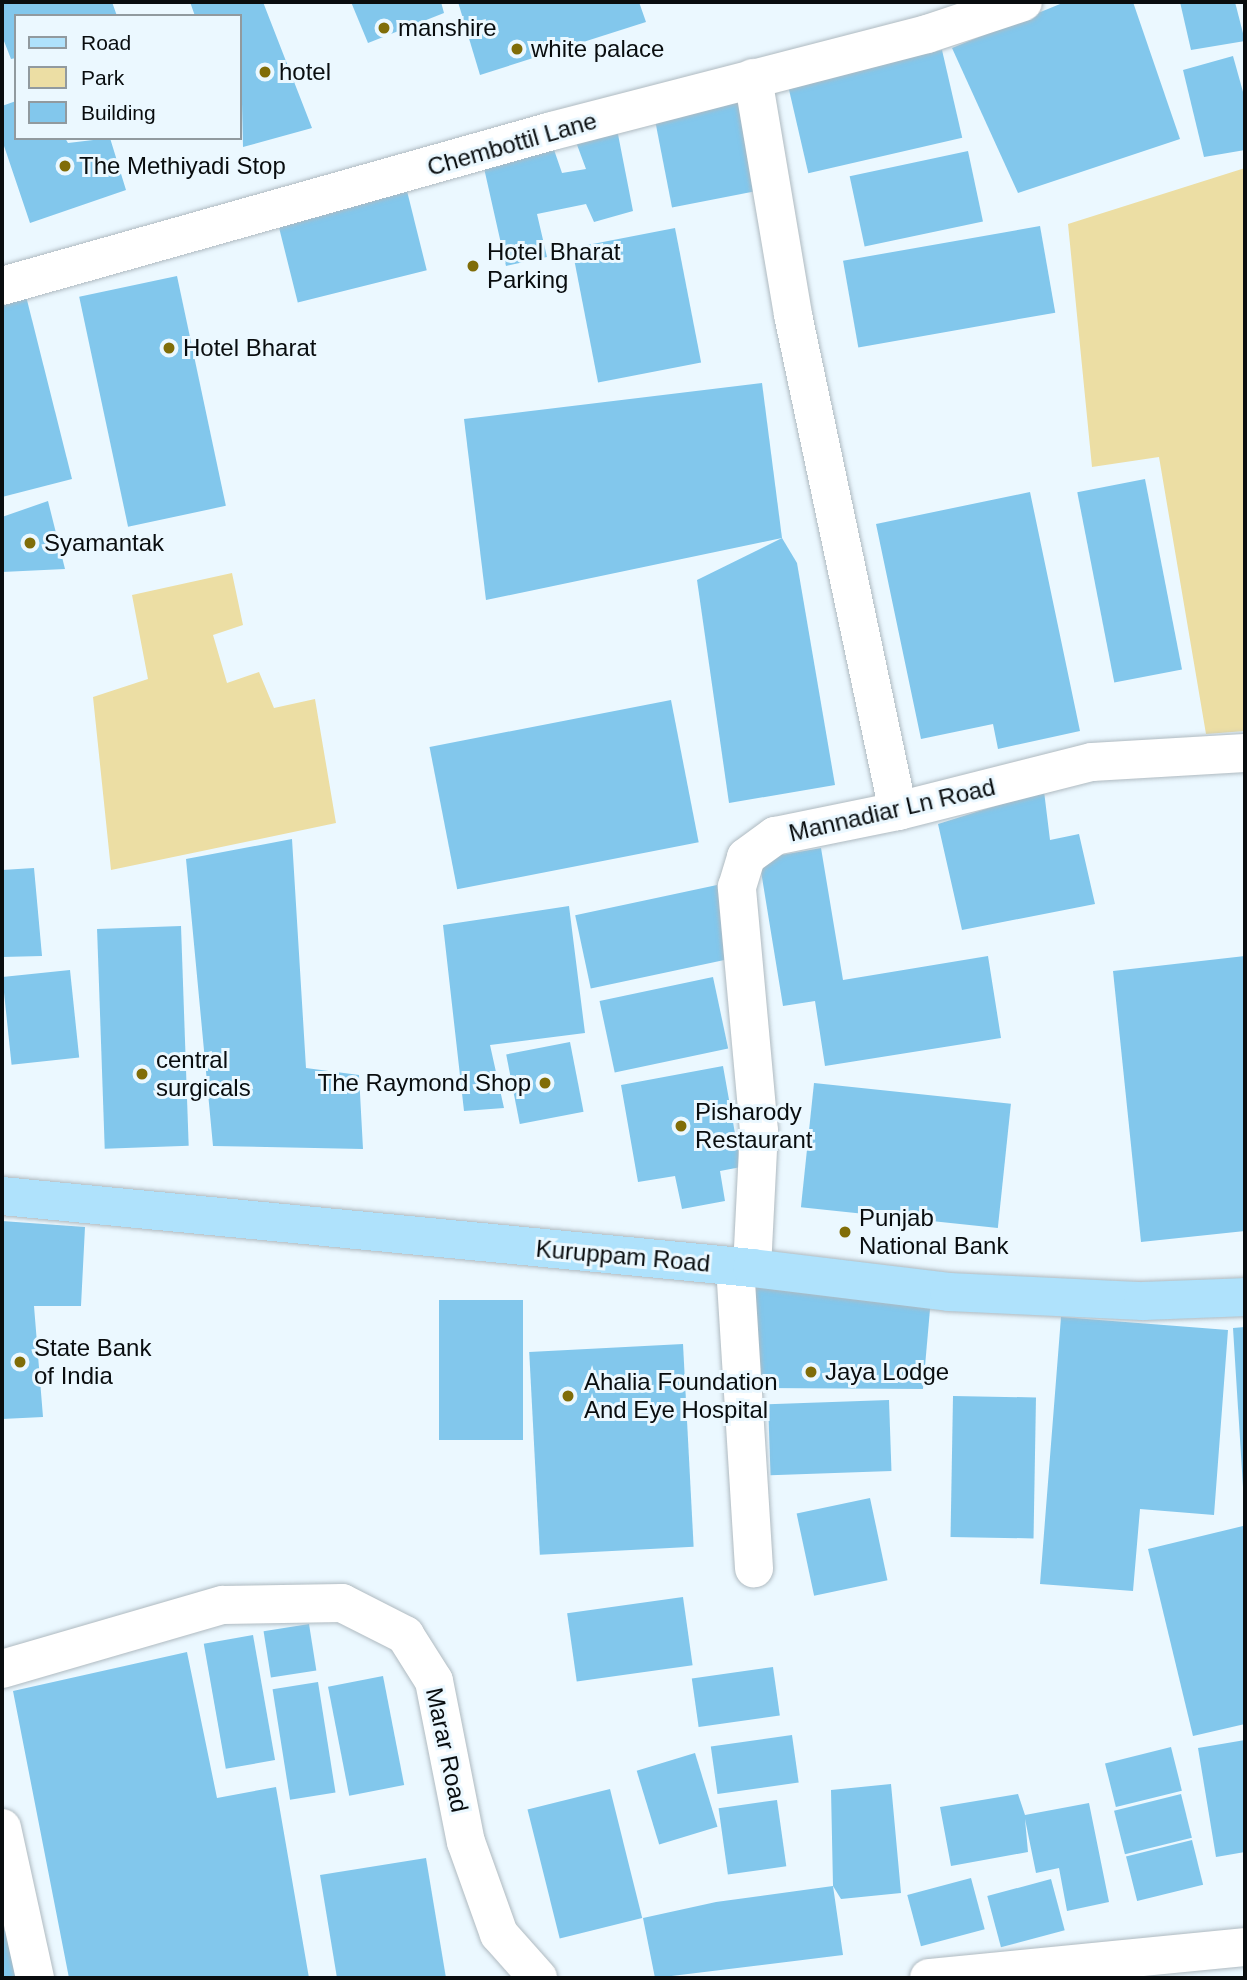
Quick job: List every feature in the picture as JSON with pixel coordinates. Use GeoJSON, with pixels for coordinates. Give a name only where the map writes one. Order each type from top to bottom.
{"type":"FeatureCollection","features":[{"type":"Feature","properties":{"kind":"main road","name":"Kuruppam Road"},"geometry":{"type":"LineString","coordinates":[[2,1196],[743,1267],[949,1292],[1143,1301],[1245,1297]]}},
{"type":"Feature","properties":{"kind":"street","name":"Chembottil Lane"},"geometry":{"type":"LineString","coordinates":[[2,286],[752,78],[927,34],[1023,2]]}},
{"type":"Feature","properties":{"kind":"street"},"geometry":{"type":"LineString","coordinates":[[752,78],[793,315],[898,811]]}},
{"type":"Feature","properties":{"kind":"street","name":"Mannadiar Ln Road"},"geometry":{"type":"LineString","coordinates":[[754,1568],[743,1267],[759,1131],[737,887],[746,857],[775,836],[898,811],[1092,762],[1245,753]]}},
{"type":"Feature","properties":{"kind":"street","name":"Marar Road"},"geometry":{"type":"LineString","coordinates":[[2,1669],[223,1605],[342,1603],[405,1635],[434,1681],[467,1842],[499,1934],[538,1978]]}},
{"type":"Feature","properties":{"kind":"street"},"geometry":{"type":"LineString","coordinates":[[2,1828],[35,1978]]}},
{"type":"Feature","properties":{"kind":"street"},"geometry":{"type":"LineString","coordinates":[[929,1978],[1245,1947]]}},
{"type":"Feature","properties":{"kind":"green space"},"geometry":{"type":"Polygon","coordinates":[[[1245,168],[1245,731],[1206,734],[1159,457],[1092,467],[1068,224],[1245,168]]]}},
{"type":"Feature","properties":{"kind":"green space"},"geometry":{"type":"Polygon","coordinates":[[[232,573],[243,625],[213,635],[227,683],[259,672],[274,708],[315,699],[336,823],[111,870],[93,697],[148,679],[132,595],[232,573]]]}},
{"type":"Feature","properties":{"kind":"building"},"geometry":{"type":"Polygon","coordinates":[[[2,2],[112,2],[116,14],[14,14],[14,58],[11,59],[2,36],[2,2]]]}},
{"type":"Feature","properties":{"kind":"building","name":"hotel"},"geometry":{"type":"Polygon","coordinates":[[[190,2],[263,2],[312,128],[243,147],[242,14],[194,14],[190,2]]]}},
{"type":"Feature","properties":{"kind":"building","name":"manshire"},"geometry":{"type":"Polygon","coordinates":[[[351,2],[441,2],[444,13],[368,43],[351,2]]]}},
{"type":"Feature","properties":{"kind":"building","name":"white palace"},"geometry":{"type":"Polygon","coordinates":[[[458,2],[639,2],[646,22],[480,75],[458,2]]]}},
{"type":"Feature","properties":{"kind":"building"},"geometry":{"type":"Polygon","coordinates":[[[1065,2],[1133,2],[1180,139],[1018,193],[952,48],[1065,2]]]}},
{"type":"Feature","properties":{"kind":"building"},"geometry":{"type":"Polygon","coordinates":[[[1180,2],[1235,2],[1245,41],[1191,50],[1180,2]]]}},
{"type":"Feature","properties":{"kind":"building"},"geometry":{"type":"Polygon","coordinates":[[[942,50],[962,138],[808,173],[788,86],[942,50]]]}},
{"type":"Feature","properties":{"kind":"building"},"geometry":{"type":"Polygon","coordinates":[[[1233,56],[1245,99],[1245,150],[1204,157],[1183,70],[1233,56]]]}},
{"type":"Feature","properties":{"kind":"building"},"geometry":{"type":"Polygon","coordinates":[[[743,101],[760,190],[672,208],[655,118],[743,101]]]}},
{"type":"Feature","properties":{"kind":"building","name":"The Methiyadi Stop"},"geometry":{"type":"Polygon","coordinates":[[[14,102],[14,140],[66,140],[68,143],[111,140],[126,190],[30,223],[2,140],[2,106],[14,102]]]}},
{"type":"Feature","properties":{"kind":"building"},"geometry":{"type":"Polygon","coordinates":[[[616,124],[633,211],[594,222],[586,204],[537,214],[547,257],[506,266],[484,168],[551,141],[562,173],[586,169],[573,134],[616,124]]]}},
{"type":"Feature","properties":{"kind":"building"},"geometry":{"type":"Polygon","coordinates":[[[968,151],[983,221],[865,247],[850,176],[968,151]]]}},
{"type":"Feature","properties":{"kind":"building"},"geometry":{"type":"Polygon","coordinates":[[[405,183],[427,270],[298,303],[276,215],[405,183]]]}},
{"type":"Feature","properties":{"kind":"building"},"geometry":{"type":"Polygon","coordinates":[[[1040,226],[1055,313],[858,347],[843,261],[1040,226]]]}},
{"type":"Feature","properties":{"kind":"building"},"geometry":{"type":"Polygon","coordinates":[[[675,228],[701,362],[598,383],[572,248],[675,228]]]}},
{"type":"Feature","properties":{"kind":"building"},"geometry":{"type":"Polygon","coordinates":[[[177,276],[226,506],[128,527],[79,297],[177,276]]]}},
{"type":"Feature","properties":{"kind":"building"},"geometry":{"type":"Polygon","coordinates":[[[26,296],[72,479],[2,497],[2,302],[26,296]]]}},
{"type":"Feature","properties":{"kind":"building"},"geometry":{"type":"Polygon","coordinates":[[[762,383],[782,538],[486,600],[464,419],[762,383]]]}},
{"type":"Feature","properties":{"kind":"building"},"geometry":{"type":"Polygon","coordinates":[[[1145,479],[1182,669],[1114,683],[1077,492],[1145,479]]]}},
{"type":"Feature","properties":{"kind":"building"},"geometry":{"type":"Polygon","coordinates":[[[1030,492],[1080,731],[998,749],[993,724],[921,739],[876,524],[1030,492]]]}},
{"type":"Feature","properties":{"kind":"building","name":"Syamantak"},"geometry":{"type":"Polygon","coordinates":[[[48,501],[65,569],[2,572],[2,517],[48,501]]]}},
{"type":"Feature","properties":{"kind":"building"},"geometry":{"type":"Polygon","coordinates":[[[782,538],[797,563],[835,785],[729,803],[697,580],[782,538]]]}},
{"type":"Feature","properties":{"kind":"building"},"geometry":{"type":"Polygon","coordinates":[[[671,700],[699,842],[457,889],[430,747],[671,700]]]}},
{"type":"Feature","properties":{"kind":"building"},"geometry":{"type":"Polygon","coordinates":[[[1044,791],[1050,840],[1079,834],[1095,904],[962,930],[938,824],[1044,791]]]}},
{"type":"Feature","properties":{"kind":"building"},"geometry":{"type":"Polygon","coordinates":[[[292,839],[306,1068],[359,1075],[363,1149],[213,1146],[186,859],[292,839]]]}},
{"type":"Feature","properties":{"kind":"building"},"geometry":{"type":"Polygon","coordinates":[[[821,848],[843,980],[988,956],[1001,1038],[825,1066],[815,1001],[783,1006],[759,859],[821,848]]]}},
{"type":"Feature","properties":{"kind":"building"},"geometry":{"type":"Polygon","coordinates":[[[34,868],[42,956],[2,957],[2,870],[34,868]]]}},
{"type":"Feature","properties":{"kind":"building"},"geometry":{"type":"Polygon","coordinates":[[[717,885],[733,958],[591,989],[575,915],[717,885]]]}},
{"type":"Feature","properties":{"kind":"building"},"geometry":{"type":"Polygon","coordinates":[[[569,906],[585,1033],[490,1045],[504,1108],[464,1111],[443,925],[569,906]]]}},
{"type":"Feature","properties":{"kind":"building","name":"central surgicals"},"geometry":{"type":"Polygon","coordinates":[[[181,926],[189,1146],[105,1149],[97,929],[181,926]]]}},
{"type":"Feature","properties":{"kind":"building"},"geometry":{"type":"Polygon","coordinates":[[[1245,956],[1245,1231],[1141,1242],[1113,971],[1245,956]]]}},
{"type":"Feature","properties":{"kind":"building"},"geometry":{"type":"Polygon","coordinates":[[[70,970],[79,1058],[12,1065],[2,977],[70,970]]]}},
{"type":"Feature","properties":{"kind":"building"},"geometry":{"type":"Polygon","coordinates":[[[713,977],[728,1048],[615,1073],[600,1001],[713,977]]]}},
{"type":"Feature","properties":{"kind":"building","name":"The Raymond Shop"},"geometry":{"type":"Polygon","coordinates":[[[570,1042],[584,1112],[520,1124],[506,1054],[570,1042]]]}},
{"type":"Feature","properties":{"kind":"building","name":"Pisharody Restaurant"},"geometry":{"type":"Polygon","coordinates":[[[723,1066],[741,1167],[720,1171],[725,1201],[682,1209],[675,1176],[638,1182],[621,1085],[723,1066]]]}},
{"type":"Feature","properties":{"kind":"building"},"geometry":{"type":"Polygon","coordinates":[[[814,1083],[1011,1104],[998,1228],[801,1207],[814,1083]]]}},
{"type":"Feature","properties":{"kind":"building","name":"State Bank of India"},"geometry":{"type":"Polygon","coordinates":[[[2,1221],[85,1227],[81,1306],[34,1306],[43,1417],[2,1419],[2,1221]]]}},
{"type":"Feature","properties":{"kind":"building"},"geometry":{"type":"Polygon","coordinates":[[[753,1282],[931,1298],[923,1389],[755,1388],[753,1282]]]}},
{"type":"Feature","properties":{"kind":"building"},"geometry":{"type":"Polygon","coordinates":[[[439,1300],[523,1300],[523,1440],[439,1440],[439,1300]]]}},
{"type":"Feature","properties":{"kind":"building"},"geometry":{"type":"Polygon","coordinates":[[[1061,1317],[1228,1330],[1214,1515],[1140,1509],[1133,1591],[1040,1584],[1061,1317]]]}},
{"type":"Feature","properties":{"kind":"building"},"geometry":{"type":"Polygon","coordinates":[[[1245,1327],[1245,1487],[1243,1487],[1233,1328],[1245,1327]]]}},
{"type":"Feature","properties":{"kind":"building"},"geometry":{"type":"Polygon","coordinates":[[[683,1344],[694,1547],[540,1555],[529,1352],[683,1344]]]}},
{"type":"Feature","properties":{"kind":"building"},"geometry":{"type":"Polygon","coordinates":[[[953,1396],[1036,1397],[1034,1538],[951,1537],[953,1396]]]}},
{"type":"Feature","properties":{"kind":"building"},"geometry":{"type":"Polygon","coordinates":[[[889,1400],[891,1471],[771,1475],[768,1404],[889,1400]]]}},
{"type":"Feature","properties":{"kind":"building"},"geometry":{"type":"Polygon","coordinates":[[[870,1498],[887,1580],[814,1596],[797,1514],[870,1498]]]}},
{"type":"Feature","properties":{"kind":"building"},"geometry":{"type":"Polygon","coordinates":[[[1243,1526],[1245,1724],[1193,1736],[1148,1549],[1243,1526]]]}},
{"type":"Feature","properties":{"kind":"building"},"geometry":{"type":"Polygon","coordinates":[[[683,1597],[693,1665],[577,1682],[567,1613],[683,1597]]]}},
{"type":"Feature","properties":{"kind":"building"},"geometry":{"type":"Polygon","coordinates":[[[309,1624],[316,1670],[271,1678],[264,1631],[309,1624]]]}},
{"type":"Feature","properties":{"kind":"building"},"geometry":{"type":"Polygon","coordinates":[[[253,1635],[275,1760],[226,1769],[204,1644],[253,1635]]]}},
{"type":"Feature","properties":{"kind":"building"},"geometry":{"type":"Polygon","coordinates":[[[187,1652],[217,1798],[276,1787],[309,1978],[69,1978],[13,1691],[187,1652]]]}},
{"type":"Feature","properties":{"kind":"building"},"geometry":{"type":"Polygon","coordinates":[[[773,1667],[780,1716],[699,1727],[692,1678],[773,1667]]]}},
{"type":"Feature","properties":{"kind":"building"},"geometry":{"type":"Polygon","coordinates":[[[383,1676],[404,1785],[349,1796],[328,1687],[383,1676]]]}},
{"type":"Feature","properties":{"kind":"building"},"geometry":{"type":"Polygon","coordinates":[[[318,1682],[336,1793],[290,1800],[273,1689],[318,1682]]]}},
{"type":"Feature","properties":{"kind":"building"},"geometry":{"type":"Polygon","coordinates":[[[792,1735],[799,1783],[717,1794],[711,1746],[792,1735]]]}},
{"type":"Feature","properties":{"kind":"building"},"geometry":{"type":"Polygon","coordinates":[[[1245,1740],[1245,1852],[1216,1857],[1198,1748],[1245,1740]]]}},
{"type":"Feature","properties":{"kind":"building"},"geometry":{"type":"Polygon","coordinates":[[[1171,1747],[1182,1791],[1116,1807],[1105,1763],[1171,1747]]]}},
{"type":"Feature","properties":{"kind":"building"},"geometry":{"type":"Polygon","coordinates":[[[695,1753],[718,1827],[659,1844],[637,1771],[695,1753]]]}},
{"type":"Feature","properties":{"kind":"building"},"geometry":{"type":"Polygon","coordinates":[[[891,1784],[901,1893],[841,1899],[833,1886],[831,1790],[891,1784]]]}},
{"type":"Feature","properties":{"kind":"building"},"geometry":{"type":"Polygon","coordinates":[[[610,1789],[642,1918],[560,1939],[528,1810],[610,1789]]]}},
{"type":"Feature","properties":{"kind":"building"},"geometry":{"type":"Polygon","coordinates":[[[1018,1794],[1025,1815],[1089,1803],[1109,1902],[1067,1911],[1059,1868],[1036,1873],[1025,1819],[1028,1852],[951,1866],[940,1807],[1018,1794]]]}},
{"type":"Feature","properties":{"kind":"building"},"geometry":{"type":"Polygon","coordinates":[[[1181,1794],[1192,1838],[1125,1854],[1114,1811],[1181,1794]]]}},
{"type":"Feature","properties":{"kind":"building"},"geometry":{"type":"Polygon","coordinates":[[[777,1800],[786,1866],[728,1875],[719,1808],[777,1800]]]}},
{"type":"Feature","properties":{"kind":"building"},"geometry":{"type":"Polygon","coordinates":[[[1192,1840],[1203,1885],[1137,1901],[1126,1856],[1192,1840]]]}},
{"type":"Feature","properties":{"kind":"building"},"geometry":{"type":"Polygon","coordinates":[[[426,1858],[446,1978],[337,1978],[320,1875],[426,1858]]]}},
{"type":"Feature","properties":{"kind":"building"},"geometry":{"type":"Polygon","coordinates":[[[971,1878],[985,1929],[921,1946],[907,1895],[971,1878]]]}},
{"type":"Feature","properties":{"kind":"building"},"geometry":{"type":"Polygon","coordinates":[[[1051,1879],[1065,1930],[1001,1947],[987,1896],[1051,1879]]]}},
{"type":"Feature","properties":{"kind":"building"},"geometry":{"type":"Polygon","coordinates":[[[833,1886],[843,1955],[655,1978],[643,1918],[716,1902],[833,1886]]]}},
{"type":"Feature","properties":{"kind":"building"},"geometry":{"type":"Polygon","coordinates":[[[10,1929],[23,1978],[2,1978],[2,1931],[10,1929]]]}},
{"type":"Feature","properties":{"kind":"place","name":"manshire"},"geometry":{"type":"Point","coordinates":[384,28]}},
{"type":"Feature","properties":{"kind":"place","name":"white palace"},"geometry":{"type":"Point","coordinates":[517,49]}},
{"type":"Feature","properties":{"kind":"place","name":"hotel"},"geometry":{"type":"Point","coordinates":[265,72]}},
{"type":"Feature","properties":{"kind":"place","name":"The Methiyadi Stop"},"geometry":{"type":"Point","coordinates":[65,166]}},
{"type":"Feature","properties":{"kind":"place","name":"Hotel Bharat Parking"},"geometry":{"type":"Point","coordinates":[473,266]}},
{"type":"Feature","properties":{"kind":"place","name":"Hotel Bharat"},"geometry":{"type":"Point","coordinates":[169,348]}},
{"type":"Feature","properties":{"kind":"place","name":"Syamantak"},"geometry":{"type":"Point","coordinates":[30,543]}},
{"type":"Feature","properties":{"kind":"place","name":"central surgicals"},"geometry":{"type":"Point","coordinates":[142,1074]}},
{"type":"Feature","properties":{"kind":"place","name":"The Raymond Shop"},"geometry":{"type":"Point","coordinates":[545,1083]}},
{"type":"Feature","properties":{"kind":"place","name":"Pisharody Restaurant"},"geometry":{"type":"Point","coordinates":[681,1126]}},
{"type":"Feature","properties":{"kind":"place","name":"Punjab National Bank"},"geometry":{"type":"Point","coordinates":[845,1232]}},
{"type":"Feature","properties":{"kind":"place","name":"State Bank of India"},"geometry":{"type":"Point","coordinates":[20,1362]}},
{"type":"Feature","properties":{"kind":"place","name":"Jaya Lodge"},"geometry":{"type":"Point","coordinates":[811,1372]}},
{"type":"Feature","properties":{"kind":"place","name":"Ahalia Foundation And Eye Hospital"},"geometry":{"type":"Point","coordinates":[568,1396]}}]}
